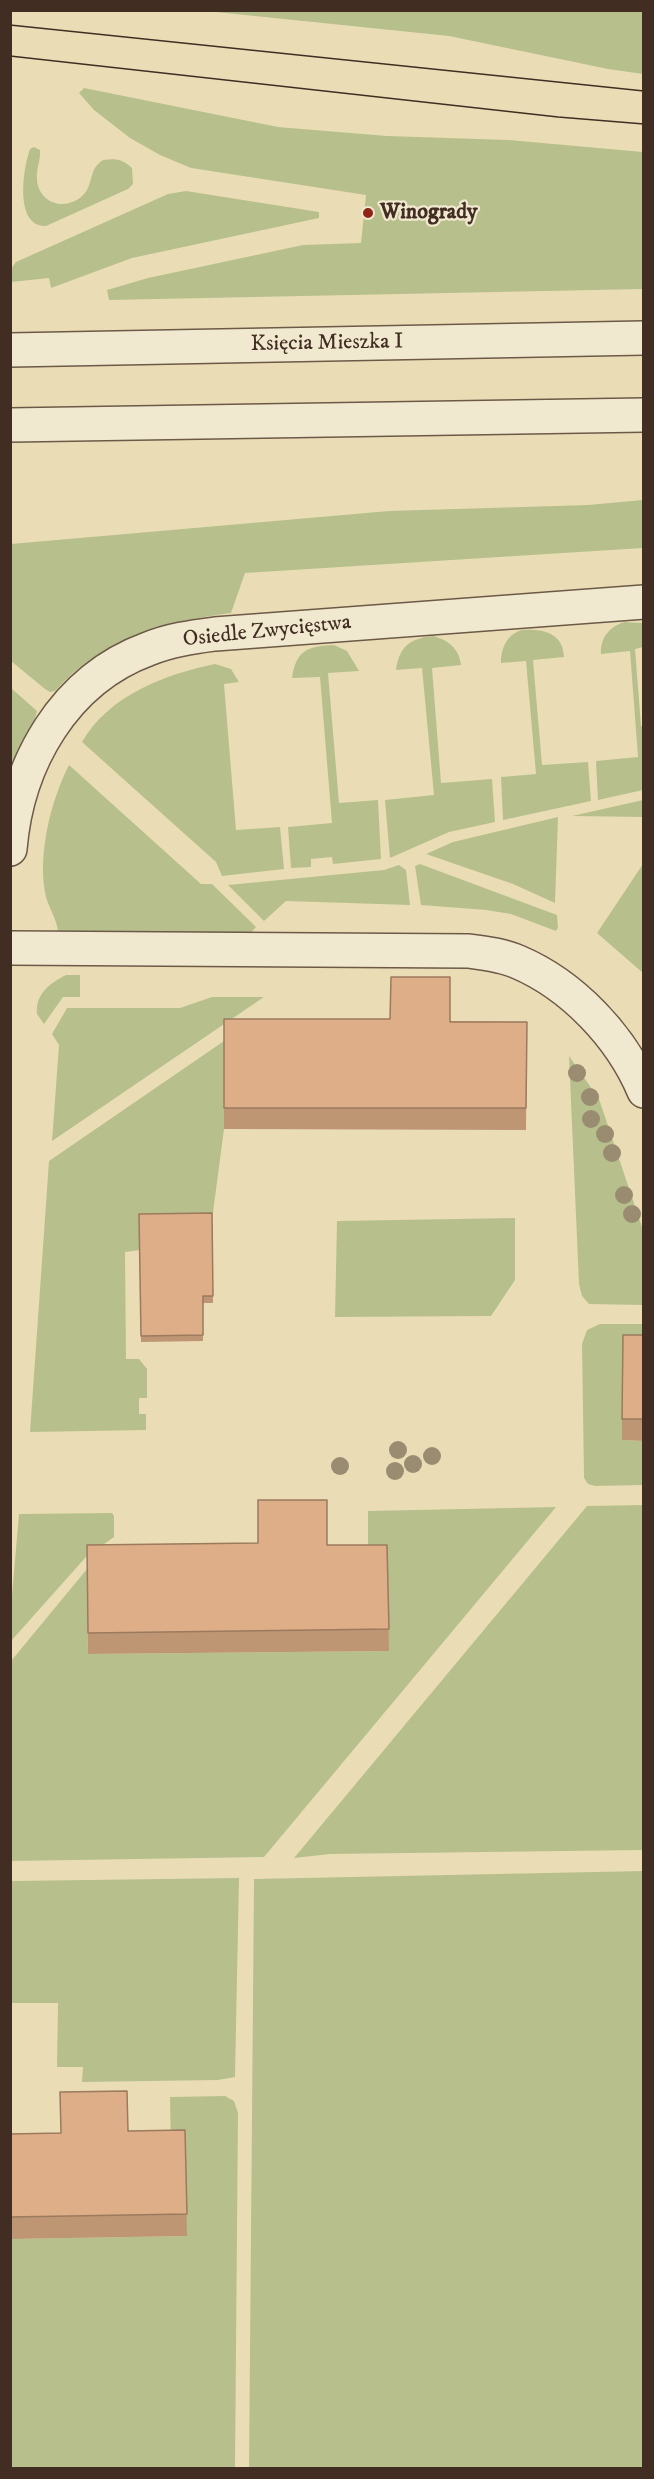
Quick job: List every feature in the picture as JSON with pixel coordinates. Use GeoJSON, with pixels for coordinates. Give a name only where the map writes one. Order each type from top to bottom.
{"type":"FeatureCollection","features":[{"type":"Feature","properties":{"kind":"street"},"geometry":{"type":"LineString","coordinates":[[10,331],[103,348]]}},
{"type":"Feature","properties":{"kind":"street","name":"Księcia Mieszka I"},"geometry":{"type":"LineString","coordinates":[[10,350],[644,338]]}},
{"type":"Feature","properties":{"kind":"street"},"geometry":{"type":"LineString","coordinates":[[20,429],[644,415]]}},
{"type":"Feature","properties":{"kind":"street","name":"Osiedle Zwycięstwa"},"geometry":{"type":"LineString","coordinates":[[10,849],[19,795],[33,757],[55,718],[84,688],[104,672],[148,648],[215,633],[644,602]]}},
{"type":"Feature","properties":{"kind":"street"},"geometry":{"type":"LineString","coordinates":[[10,948],[459,951],[494,955],[516,960],[540,972],[581,1002],[617,1045],[644,1090]]}},
{"type":"Feature","properties":{"kind":"green space"},"geometry":{"type":"Polygon","coordinates":[[[206,11],[643,11],[643,74],[608,69],[449,36],[206,11]]]}},
{"type":"Feature","properties":{"kind":"green space"},"geometry":{"type":"Polygon","coordinates":[[[84,88],[278,127],[387,136],[509,140],[643,152],[643,289],[109,300],[107,290],[148,278],[303,245],[361,243],[366,195],[191,168],[160,155],[130,138],[94,110],[79,93],[84,88]]]}},
{"type":"Feature","properties":{"kind":"green space"},"geometry":{"type":"Polygon","coordinates":[[[34,147],[40,150],[37,182],[41,193],[52,202],[70,203],[85,193],[94,169],[103,160],[119,160],[129,165],[132,168],[133,184],[128,189],[46,226],[36,224],[29,217],[23,195],[27,158],[30,149],[34,147]]]}},
{"type":"Feature","properties":{"kind":"green space"},"geometry":{"type":"Polygon","coordinates":[[[186,191],[319,212],[319,218],[132,258],[51,288],[49,278],[11,282],[11,269],[16,262],[168,194],[186,191]]]}},
{"type":"Feature","properties":{"kind":"green space"},"geometry":{"type":"Polygon","coordinates":[[[643,500],[643,548],[245,573],[231,613],[182,622],[135,636],[92,658],[55,691],[50,692],[45,689],[11,661],[11,544],[389,511],[588,505],[643,500]]]}},
{"type":"Feature","properties":{"kind":"green space"},"geometry":{"type":"Polygon","coordinates":[[[624,622],[643,623],[643,647],[635,649],[641,726],[643,726],[643,790],[598,800],[596,761],[638,757],[630,651],[601,654],[606,634],[624,622]]]}},
{"type":"Feature","properties":{"kind":"green space"},"geometry":{"type":"Polygon","coordinates":[[[522,630],[537,630],[550,634],[556,637],[563,649],[564,657],[533,660],[542,765],[588,762],[591,801],[503,820],[501,777],[536,774],[526,661],[501,663],[506,642],[512,635],[522,630]]]}},
{"type":"Feature","properties":{"kind":"green space"},"geometry":{"type":"Polygon","coordinates":[[[433,636],[455,649],[461,665],[432,668],[441,783],[492,779],[495,822],[449,832],[390,858],[385,800],[434,795],[422,668],[396,670],[400,655],[407,645],[418,639],[433,636]]]}},
{"type":"Feature","properties":{"kind":"green space"},"geometry":{"type":"Polygon","coordinates":[[[334,645],[347,651],[359,671],[328,673],[339,803],[378,800],[381,859],[333,864],[332,857],[311,859],[311,867],[291,868],[288,827],[332,823],[320,677],[292,678],[297,661],[305,651],[310,648],[334,645]]]}},
{"type":"Feature","properties":{"kind":"green space"},"geometry":{"type":"Polygon","coordinates":[[[215,664],[231,669],[239,682],[224,684],[236,830],[280,827],[284,869],[222,876],[216,862],[82,742],[107,711],[140,689],[177,674],[215,664]]]}},
{"type":"Feature","properties":{"kind":"green space"},"geometry":{"type":"Polygon","coordinates":[[[11,688],[37,711],[11,766],[11,688]]]}},
{"type":"Feature","properties":{"kind":"green space"},"geometry":{"type":"Polygon","coordinates":[[[69,765],[201,884],[212,884],[256,927],[250,934],[58,932],[45,892],[43,861],[52,810],[69,765]]]}},
{"type":"Feature","properties":{"kind":"green space"},"geometry":{"type":"Polygon","coordinates":[[[643,800],[643,817],[572,816],[643,800]]]}},
{"type":"Feature","properties":{"kind":"green space"},"geometry":{"type":"Polygon","coordinates":[[[558,817],[555,903],[513,884],[426,854],[453,842],[558,817]]]}},
{"type":"Feature","properties":{"kind":"green space"},"geometry":{"type":"Polygon","coordinates":[[[420,864],[557,915],[558,927],[556,931],[511,914],[421,905],[415,866],[420,864]]]}},
{"type":"Feature","properties":{"kind":"green space"},"geometry":{"type":"Polygon","coordinates":[[[643,864],[643,973],[597,933],[643,864]]]}},
{"type":"Feature","properties":{"kind":"green space"},"geometry":{"type":"Polygon","coordinates":[[[399,865],[406,870],[410,905],[286,901],[264,921],[228,885],[384,870],[399,865]]]}},
{"type":"Feature","properties":{"kind":"green space"},"geometry":{"type":"Polygon","coordinates":[[[66,975],[80,975],[80,997],[63,997],[44,1024],[37,1014],[38,1001],[49,986],[66,975]]]}},
{"type":"Feature","properties":{"kind":"green space"},"geometry":{"type":"Polygon","coordinates":[[[212,997],[264,997],[52,1141],[59,1045],[52,1034],[67,1008],[180,1008],[212,997]]]}},
{"type":"Feature","properties":{"kind":"green space"},"geometry":{"type":"Polygon","coordinates":[[[224,1041],[224,1129],[212,1220],[139,1221],[140,1250],[125,1252],[126,1359],[139,1359],[147,1369],[147,1398],[139,1398],[139,1414],[146,1414],[146,1430],[30,1432],[49,1161],[224,1041]]]}},
{"type":"Feature","properties":{"kind":"green space"},"geometry":{"type":"Polygon","coordinates":[[[569,1056],[599,1099],[643,1230],[643,1305],[589,1304],[582,1296],[579,1284],[569,1056]]]}},
{"type":"Feature","properties":{"kind":"green space"},"geometry":{"type":"Polygon","coordinates":[[[515,1218],[515,1280],[491,1316],[335,1317],[337,1221],[515,1218]]]}},
{"type":"Feature","properties":{"kind":"green space"},"geometry":{"type":"Polygon","coordinates":[[[600,1324],[643,1324],[643,1357],[622,1440],[643,1441],[643,1485],[595,1486],[588,1484],[584,1478],[582,1344],[587,1330],[600,1324]]]}},
{"type":"Feature","properties":{"kind":"green space"},"geometry":{"type":"Polygon","coordinates":[[[643,1505],[643,1850],[330,1854],[294,1858],[587,1506],[643,1505]]]}},
{"type":"Feature","properties":{"kind":"green space"},"geometry":{"type":"Polygon","coordinates":[[[556,1507],[264,1857],[11,1861],[11,1661],[87,1569],[88,1654],[388,1651],[387,1567],[368,1567],[368,1511],[556,1507]]]}},
{"type":"Feature","properties":{"kind":"green space"},"geometry":{"type":"Polygon","coordinates":[[[112,1513],[114,1537],[86,1557],[11,1641],[11,1607],[19,1514],[112,1513]]]}},
{"type":"Feature","properties":{"kind":"green space"},"geometry":{"type":"Polygon","coordinates":[[[643,1871],[643,2468],[249,2468],[254,1879],[643,1871]]]}},
{"type":"Feature","properties":{"kind":"green space"},"geometry":{"type":"Polygon","coordinates":[[[239,1878],[235,2077],[218,2080],[82,2082],[83,2067],[57,2067],[58,2003],[11,2003],[11,1881],[239,1878]]]}},
{"type":"Feature","properties":{"kind":"green space"},"geometry":{"type":"Polygon","coordinates":[[[225,2096],[234,2101],[238,2113],[235,2468],[11,2468],[10,2239],[186,2236],[171,2152],[170,2097],[225,2096]]]}},
{"type":"Feature","properties":{"kind":"building"},"geometry":{"type":"Polygon","coordinates":[[[391,977],[450,977],[450,1022],[527,1022],[526,1108],[224,1108],[224,1019],[390,1019],[391,977]]]}},
{"type":"Feature","properties":{"kind":"building"},"geometry":{"type":"Polygon","coordinates":[[[212,1213],[213,1296],[203,1296],[203,1335],[141,1336],[139,1214],[212,1213]]]}},
{"type":"Feature","properties":{"kind":"building"},"geometry":{"type":"Polygon","coordinates":[[[623,1335],[644,1335],[644,1419],[622,1419],[623,1335]]]}},
{"type":"Feature","properties":{"kind":"building"},"geometry":{"type":"Polygon","coordinates":[[[258,1500],[327,1500],[327,1545],[387,1545],[389,1629],[88,1633],[87,1545],[258,1543],[258,1500]]]}},
{"type":"Feature","properties":{"kind":"building"},"geometry":{"type":"Polygon","coordinates":[[[127,2091],[128,2131],[185,2130],[187,2214],[10,2217],[10,2134],[61,2133],[60,2092],[127,2091]]]}},
{"type":"Feature","properties":{"kind":"tram line"},"geometry":{"type":"LineString","coordinates":[[10,25],[644,91]]}},
{"type":"Feature","properties":{"kind":"tram line"},"geometry":{"type":"LineString","coordinates":[[10,56],[558,117],[644,124]]}},
{"type":"Feature","properties":{"kind":"place","name":"Winogrady"},"geometry":{"type":"Point","coordinates":[368,213]}}]}
